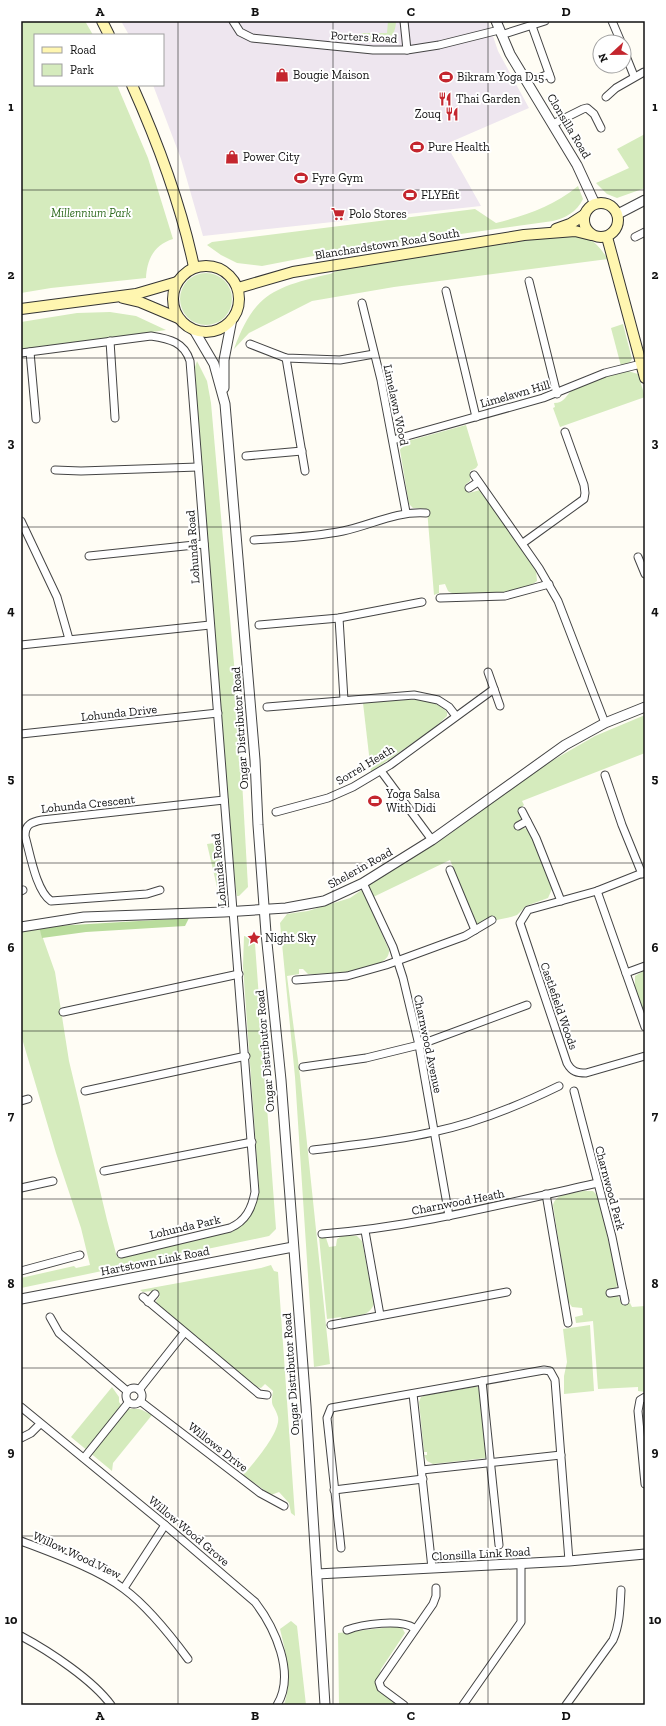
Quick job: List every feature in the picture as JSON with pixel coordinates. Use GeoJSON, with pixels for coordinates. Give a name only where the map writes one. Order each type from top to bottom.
{"type":"FeatureCollection","features":[{"type":"Feature","properties":{"kind":"main road"},"geometry":{"type":"LineString","coordinates":[[102,21],[109,34]]}},
{"type":"Feature","properties":{"kind":"main road"},"geometry":{"type":"LineString","coordinates":[[132,86],[157,146],[186,235],[194,267]]}},
{"type":"Feature","properties":{"kind":"main road"},"geometry":{"type":"LineString","coordinates":[[606,203],[615,209],[618,214],[618,225],[612,234],[607,237],[596,237],[584,226],[584,215],[587,210],[595,204],[606,203]]}},
{"type":"Feature","properties":{"kind":"main road","name":"Blanchardstown Road South"},"geometry":{"type":"LineString","coordinates":[[542,233],[570,224],[584,215]]}},
{"type":"Feature","properties":{"kind":"main road","name":"Blanchardstown Road South"},"geometry":{"type":"LineString","coordinates":[[238,288],[293,272],[542,233],[576,231],[591,234]]}},
{"type":"Feature","properties":{"kind":"main road"},"geometry":{"type":"LineString","coordinates":[[607,237],[645,378]]}},
{"type":"Feature","properties":{"kind":"main road"},"geometry":{"type":"LineString","coordinates":[[113,297],[140,302],[178,318],[194,330],[204,332],[214,331],[224,327],[238,310],[240,299],[238,288],[227,272],[218,267],[209,265],[194,267],[182,274],[177,282],[172,300],[178,318]]}},
{"type":"Feature","properties":{"kind":"main road"},"geometry":{"type":"LineString","coordinates":[[21,309],[136,294],[177,282]]}},
{"type":"Feature","properties":{"kind":"street","name":"Porters Road"},"geometry":{"type":"LineString","coordinates":[[233,21],[244,35],[257,39],[373,50],[407,50],[439,45],[499,29],[532,26],[545,21]]}},
{"type":"Feature","properties":{"kind":"street"},"geometry":{"type":"LineString","coordinates":[[404,21],[407,50]]}},
{"type":"Feature","properties":{"kind":"street"},"geometry":{"type":"LineString","coordinates":[[612,21],[618,34]]}},
{"type":"Feature","properties":{"kind":"street"},"geometry":{"type":"LineString","coordinates":[[532,26],[550,77],[539,78]]}},
{"type":"Feature","properties":{"kind":"street","name":"Clonsilla Road"},"geometry":{"type":"LineString","coordinates":[[499,29],[527,83],[577,165],[595,204]]}},
{"type":"Feature","properties":{"kind":"street"},"geometry":{"type":"LineString","coordinates":[[632,71],[634,76]]}},
{"type":"Feature","properties":{"kind":"street"},"geometry":{"type":"LineString","coordinates":[[606,97],[634,76],[644,72]]}},
{"type":"Feature","properties":{"kind":"street"},"geometry":{"type":"LineString","coordinates":[[553,124],[583,108],[587,108],[594,114],[601,128]]}},
{"type":"Feature","properties":{"kind":"street"},"geometry":{"type":"LineString","coordinates":[[618,214],[645,200]]}},
{"type":"Feature","properties":{"kind":"street"},"geometry":{"type":"LineString","coordinates":[[635,237],[645,232]]}},
{"type":"Feature","properties":{"kind":"street"},"geometry":{"type":"LineString","coordinates":[[529,282],[557,394]]}},
{"type":"Feature","properties":{"kind":"street"},"geometry":{"type":"LineString","coordinates":[[446,291],[476,417]]}},
{"type":"Feature","properties":{"kind":"street","name":"Limelawn Wood"},"geometry":{"type":"LineString","coordinates":[[362,302],[393,440],[406,512]]}},
{"type":"Feature","properties":{"kind":"street","name":"Ongar Distributor Road"},"geometry":{"type":"LineString","coordinates":[[232,319],[224,360],[223,395],[255,760],[264,910],[281,1080],[317,1574],[324,1705]]}},
{"type":"Feature","properties":{"kind":"street","name":"Ongar Distributor Road"},"geometry":{"type":"LineString","coordinates":[[194,330],[214,364],[223,395]]}},
{"type":"Feature","properties":{"kind":"street","name":"Lohunda Road"},"geometry":{"type":"LineString","coordinates":[[21,353],[151,336],[167,338],[180,345],[187,352],[190,361],[234,912]]}},
{"type":"Feature","properties":{"kind":"street"},"geometry":{"type":"LineString","coordinates":[[110,341],[115,418]]}},
{"type":"Feature","properties":{"kind":"street"},"geometry":{"type":"LineString","coordinates":[[250,344],[286,358],[340,360],[374,354]]}},
{"type":"Feature","properties":{"kind":"street"},"geometry":{"type":"LineString","coordinates":[[30,352],[36,419]]}},
{"type":"Feature","properties":{"kind":"street"},"geometry":{"type":"LineString","coordinates":[[286,358],[305,471]]}},
{"type":"Feature","properties":{"kind":"street","name":"Limelawn Hill"},"geometry":{"type":"LineString","coordinates":[[393,440],[557,394],[578,383],[605,373],[641,364]]}},
{"type":"Feature","properties":{"kind":"street"},"geometry":{"type":"LineString","coordinates":[[523,543],[584,499],[584,485],[565,432]]}},
{"type":"Feature","properties":{"kind":"street"},"geometry":{"type":"LineString","coordinates":[[246,456],[302,451]]}},
{"type":"Feature","properties":{"kind":"street"},"geometry":{"type":"LineString","coordinates":[[55,470],[81,471],[198,467]]}},
{"type":"Feature","properties":{"kind":"street"},"geometry":{"type":"LineString","coordinates":[[474,475],[523,543],[549,584],[565,616],[605,723]]}},
{"type":"Feature","properties":{"kind":"street"},"geometry":{"type":"LineString","coordinates":[[469,488],[478,482]]}},
{"type":"Feature","properties":{"kind":"street"},"geometry":{"type":"LineString","coordinates":[[254,540],[343,531],[406,512],[426,513]]}},
{"type":"Feature","properties":{"kind":"street"},"geometry":{"type":"LineString","coordinates":[[21,521],[56,597],[69,639]]}},
{"type":"Feature","properties":{"kind":"street"},"geometry":{"type":"LineString","coordinates":[[89,556],[204,544]]}},
{"type":"Feature","properties":{"kind":"street"},"geometry":{"type":"LineString","coordinates":[[638,557],[644,571]]}},
{"type":"Feature","properties":{"kind":"street"},"geometry":{"type":"LineString","coordinates":[[440,598],[508,596],[549,584]]}},
{"type":"Feature","properties":{"kind":"street"},"geometry":{"type":"LineString","coordinates":[[259,625],[338,618],[422,602]]}},
{"type":"Feature","properties":{"kind":"street"},"geometry":{"type":"LineString","coordinates":[[338,618],[344,700]]}},
{"type":"Feature","properties":{"kind":"street"},"geometry":{"type":"LineString","coordinates":[[21,645],[210,625]]}},
{"type":"Feature","properties":{"kind":"street"},"geometry":{"type":"LineString","coordinates":[[488,672],[500,706]]}},
{"type":"Feature","properties":{"kind":"street","name":"Sorrel Heath"},"geometry":{"type":"LineString","coordinates":[[276,812],[328,798],[352,788],[381,771],[494,690]]}},
{"type":"Feature","properties":{"kind":"street"},"geometry":{"type":"LineString","coordinates":[[267,707],[370,698],[422,696],[446,705],[456,716]]}},
{"type":"Feature","properties":{"kind":"street","name":"Shelerin Road"},"geometry":{"type":"LineString","coordinates":[[21,927],[84,917],[264,910],[308,905],[336,896],[363,883],[464,819],[554,752],[605,723],[645,707]]}},
{"type":"Feature","properties":{"kind":"street","name":"Lohunda Drive"},"geometry":{"type":"LineString","coordinates":[[21,734],[218,713]]}},
{"type":"Feature","properties":{"kind":"street"},"geometry":{"type":"LineString","coordinates":[[381,771],[432,840]]}},
{"type":"Feature","properties":{"kind":"street","name":"Castlefield Woods"},"geometry":{"type":"LineString","coordinates":[[605,775],[622,825],[643,873],[597,892],[528,910],[520,923],[548,1010],[569,1067],[575,1072],[586,1073],[645,1056]]}},
{"type":"Feature","properties":{"kind":"street","name":"Lohunda Crescent"},"geometry":{"type":"LineString","coordinates":[[160,890],[147,894],[51,901],[43,893],[39,883],[25,836],[26,828],[31,823],[42,820],[224,800]]}},
{"type":"Feature","properties":{"kind":"street"},"geometry":{"type":"LineString","coordinates":[[522,811],[560,901]]}},
{"type":"Feature","properties":{"kind":"street"},"geometry":{"type":"LineString","coordinates":[[518,826],[527,821]]}},
{"type":"Feature","properties":{"kind":"street"},"geometry":{"type":"LineString","coordinates":[[450,870],[475,930]]}},
{"type":"Feature","properties":{"kind":"street","name":"Charnwood Avenue"},"geometry":{"type":"LineString","coordinates":[[363,883],[398,960],[419,1046],[450,1216]]}},
{"type":"Feature","properties":{"kind":"street"},"geometry":{"type":"LineString","coordinates":[[597,892],[645,1027]]}},
{"type":"Feature","properties":{"kind":"street","name":"Lohunda Park"},"geometry":{"type":"LineString","coordinates":[[121,1254],[230,1228],[236,1225],[248,1214],[255,1192],[234,912]]}},
{"type":"Feature","properties":{"kind":"street"},"geometry":{"type":"LineString","coordinates":[[296,980],[347,976],[457,940],[492,920]]}},
{"type":"Feature","properties":{"kind":"street"},"geometry":{"type":"LineString","coordinates":[[626,973],[645,966]]}},
{"type":"Feature","properties":{"kind":"street"},"geometry":{"type":"LineString","coordinates":[[63,1012],[239,974]]}},
{"type":"Feature","properties":{"kind":"street"},"geometry":{"type":"LineString","coordinates":[[303,1067],[362,1059],[419,1046],[527,1005]]}},
{"type":"Feature","properties":{"kind":"street"},"geometry":{"type":"LineString","coordinates":[[85,1091],[246,1056]]}},
{"type":"Feature","properties":{"kind":"street"},"geometry":{"type":"LineString","coordinates":[[313,1150],[434,1132],[490,1115],[559,1086]]}},
{"type":"Feature","properties":{"kind":"street","name":"Charnwood Park"},"geometry":{"type":"LineString","coordinates":[[574,1091],[612,1237],[625,1300]]}},
{"type":"Feature","properties":{"kind":"street"},"geometry":{"type":"LineString","coordinates":[[104,1171],[252,1142]]}},
{"type":"Feature","properties":{"kind":"street"},"geometry":{"type":"LineString","coordinates":[[21,1188],[53,1181]]}},
{"type":"Feature","properties":{"kind":"street","name":"Charnwood Heath"},"geometry":{"type":"LineString","coordinates":[[322,1234],[364,1231],[450,1216],[598,1183]]}},
{"type":"Feature","properties":{"kind":"street"},"geometry":{"type":"LineString","coordinates":[[546,1194],[568,1323]]}},
{"type":"Feature","properties":{"kind":"street"},"geometry":{"type":"LineString","coordinates":[[364,1231],[380,1315]]}},
{"type":"Feature","properties":{"kind":"street","name":"Hartstown Link Road"},"geometry":{"type":"LineString","coordinates":[[21,1300],[293,1247]]}},
{"type":"Feature","properties":{"kind":"street"},"geometry":{"type":"LineString","coordinates":[[21,1271],[80,1255]]}},
{"type":"Feature","properties":{"kind":"street"},"geometry":{"type":"LineString","coordinates":[[610,1294],[623,1291]]}},
{"type":"Feature","properties":{"kind":"street"},"geometry":{"type":"LineString","coordinates":[[331,1325],[507,1292]]}},
{"type":"Feature","properties":{"kind":"street"},"geometry":{"type":"LineString","coordinates":[[155,1294],[145,1300],[259,1394],[267,1395]]}},
{"type":"Feature","properties":{"kind":"street"},"geometry":{"type":"LineString","coordinates":[[50,1317],[59,1333],[127,1392]]}},
{"type":"Feature","properties":{"kind":"street"},"geometry":{"type":"LineString","coordinates":[[139,1390],[184,1333]]}},
{"type":"Feature","properties":{"kind":"street"},"geometry":{"type":"LineString","coordinates":[[341,1548],[326,1418],[328,1411],[336,1407],[544,1370],[550,1371],[555,1380],[569,1561]]}},
{"type":"Feature","properties":{"kind":"street"},"geometry":{"type":"LineString","coordinates":[[482,1382],[499,1545]]}},
{"type":"Feature","properties":{"kind":"street"},"geometry":{"type":"LineString","coordinates":[[134,1388],[139,1390],[142,1397],[140,1401],[136,1404],[128,1403],[125,1396],[127,1392],[134,1388]]}},
{"type":"Feature","properties":{"kind":"street"},"geometry":{"type":"LineString","coordinates":[[413,1394],[432,1568]]}},
{"type":"Feature","properties":{"kind":"street"},"geometry":{"type":"LineString","coordinates":[[645,1398],[638,1404],[645,1484]]}},
{"type":"Feature","properties":{"kind":"street","name":"Willows Drive"},"geometry":{"type":"LineString","coordinates":[[140,1401],[260,1493],[284,1506]]}},
{"type":"Feature","properties":{"kind":"street"},"geometry":{"type":"LineString","coordinates":[[84,1458],[128,1403]]}},
{"type":"Feature","properties":{"kind":"street","name":"Willow Wood Grove"},"geometry":{"type":"LineString","coordinates":[[21,1407],[40,1424],[165,1524],[241,1588],[255,1602],[267,1617],[276,1636],[283,1658],[282,1697],[277,1705]]}},
{"type":"Feature","properties":{"kind":"street"},"geometry":{"type":"LineString","coordinates":[[21,1438],[31,1433],[40,1424]]}},
{"type":"Feature","properties":{"kind":"street"},"geometry":{"type":"LineString","coordinates":[[422,1470],[561,1456]]}},
{"type":"Feature","properties":{"kind":"street"},"geometry":{"type":"LineString","coordinates":[[334,1490],[423,1479]]}},
{"type":"Feature","properties":{"kind":"street"},"geometry":{"type":"LineString","coordinates":[[124,1588],[165,1524]]}},
{"type":"Feature","properties":{"kind":"street","name":"Willow Wood View"},"geometry":{"type":"LineString","coordinates":[[21,1541],[69,1560],[124,1588],[160,1625],[188,1659]]}},
{"type":"Feature","properties":{"kind":"street","name":"Clonsilla Link Road"},"geometry":{"type":"LineString","coordinates":[[317,1574],[521,1564],[645,1554]]}},
{"type":"Feature","properties":{"kind":"street"},"geometry":{"type":"LineString","coordinates":[[463,1705],[521,1622],[521,1564]]}},
{"type":"Feature","properties":{"kind":"street"},"geometry":{"type":"LineString","coordinates":[[404,1705],[381,1688],[379,1682],[414,1628],[433,1604],[436,1596],[436,1588]]}},
{"type":"Feature","properties":{"kind":"street"},"geometry":{"type":"LineString","coordinates":[[566,1705],[613,1640],[618,1630],[621,1590]]}},
{"type":"Feature","properties":{"kind":"street"},"geometry":{"type":"LineString","coordinates":[[347,1630],[359,1626],[401,1623],[414,1628]]}},
{"type":"Feature","properties":{"kind":"street"},"geometry":{"type":"LineString","coordinates":[[21,1636],[66,1665],[93,1686],[111,1705]]}},
{"type":"Feature","properties":{"kind":"shaded area"},"geometry":{"type":"Polygon","coordinates":[[[121,21],[488,21],[498,51],[529,108],[446,144],[481,206],[203,236],[181,159],[153,86],[164,86],[164,34],[128,34],[121,21]]]}},
{"type":"Feature","properties":{"kind":"green space","name":"Millennium Park"},"geometry":{"type":"Polygon","coordinates":[[[21,21],[85,21],[92,34],[34,34],[34,86],[117,86],[148,158],[173,239],[156,249],[150,259],[146,278],[51,288],[21,293],[21,21]]]}},
{"type":"Feature","properties":{"kind":"green space"},"geometry":{"type":"Polygon","coordinates":[[[388,21],[396,21],[395,29],[389,38],[379,41],[359,40],[362,33],[387,33],[388,21]]]}},
{"type":"Feature","properties":{"kind":"green space"},"geometry":{"type":"Polygon","coordinates":[[[645,134],[645,188],[617,198],[607,194],[596,183],[629,168],[617,149],[645,134]]]}},
{"type":"Feature","properties":{"kind":"green space"},"geometry":{"type":"Polygon","coordinates":[[[578,186],[583,199],[580,204],[570,214],[553,221],[334,252],[262,266],[237,263],[221,255],[207,245],[212,242],[475,209],[496,223],[518,217],[549,205],[559,200],[578,186]]]}},
{"type":"Feature","properties":{"kind":"green space"},"geometry":{"type":"Polygon","coordinates":[[[573,234],[594,242],[608,259],[394,287],[312,301],[249,333],[234,349],[249,316],[258,305],[278,290],[291,284],[330,274],[348,266],[573,234]]]}},
{"type":"Feature","properties":{"kind":"green space"},"geometry":{"type":"Polygon","coordinates":[[[206,273],[216,275],[224,281],[230,289],[232,299],[230,309],[224,317],[216,323],[206,325],[196,323],[188,317],[182,309],[180,299],[182,289],[188,281],[196,275],[206,273]]]}},
{"type":"Feature","properties":{"kind":"green space"},"geometry":{"type":"Polygon","coordinates":[[[110,312],[136,316],[166,330],[21,351],[21,322],[77,313],[110,312]]]}},
{"type":"Feature","properties":{"kind":"green space"},"geometry":{"type":"Polygon","coordinates":[[[623,324],[632,359],[630,362],[621,366],[611,328],[623,324]]]}},
{"type":"Feature","properties":{"kind":"green space"},"geometry":{"type":"Polygon","coordinates":[[[197,361],[207,381],[211,403],[238,709],[248,887],[239,896],[237,896],[235,882],[197,409],[195,367],[197,361]]]}},
{"type":"Feature","properties":{"kind":"green space"},"geometry":{"type":"Polygon","coordinates":[[[628,371],[638,374],[645,397],[560,427],[553,408],[555,407],[554,403],[562,401],[571,391],[582,384],[628,371]]]}},
{"type":"Feature","properties":{"kind":"green space"},"geometry":{"type":"Polygon","coordinates":[[[466,425],[478,465],[470,471],[470,481],[465,485],[469,493],[480,490],[536,570],[537,581],[526,588],[498,593],[473,595],[453,593],[448,591],[445,584],[439,585],[439,593],[434,595],[427,509],[413,508],[409,504],[400,450],[404,443],[408,441],[466,425]]]}},
{"type":"Feature","properties":{"kind":"green space"},"geometry":{"type":"Polygon","coordinates":[[[419,699],[438,705],[447,712],[447,716],[434,728],[371,772],[363,703],[419,699]]]}},
{"type":"Feature","properties":{"kind":"green space"},"geometry":{"type":"Polygon","coordinates":[[[645,715],[645,753],[522,801],[524,805],[519,810],[521,819],[515,823],[518,830],[523,828],[528,829],[552,889],[548,898],[526,906],[517,915],[477,924],[450,860],[367,900],[389,950],[387,958],[368,968],[355,971],[308,974],[303,969],[299,969],[299,974],[287,976],[300,1076],[330,1364],[314,1367],[295,1077],[280,923],[287,914],[308,911],[350,898],[392,869],[447,836],[536,770],[595,736],[645,715]]]}},
{"type":"Feature","properties":{"kind":"green space"},"geometry":{"type":"Polygon","coordinates":[[[221,842],[225,905],[221,904],[207,844],[221,842]]]}},
{"type":"Feature","properties":{"kind":"green space"},"geometry":{"type":"Polygon","coordinates":[[[189,918],[185,926],[86,932],[42,938],[39,927],[189,918]]]}},
{"type":"Feature","properties":{"kind":"green space"},"geometry":{"type":"Polygon","coordinates":[[[39,927],[55,972],[69,1061],[117,1257],[232,1232],[243,1223],[253,1209],[259,1189],[243,966],[244,936],[249,937],[255,944],[276,1229],[269,1236],[21,1288],[21,1278],[74,1266],[76,1268],[90,1265],[81,1228],[56,1153],[21,1035],[21,931],[39,927]]]}},
{"type":"Feature","properties":{"kind":"green space"},"geometry":{"type":"Polygon","coordinates":[[[645,970],[645,1015],[635,987],[635,976],[645,970]]]}},
{"type":"Feature","properties":{"kind":"green space"},"geometry":{"type":"Polygon","coordinates":[[[584,1191],[593,1191],[598,1196],[618,1282],[616,1288],[609,1291],[611,1296],[618,1296],[622,1304],[630,1303],[632,1307],[645,1306],[645,1392],[638,1391],[638,1387],[598,1389],[593,1321],[576,1323],[575,1317],[583,1315],[582,1308],[572,1307],[568,1301],[553,1205],[561,1196],[584,1191]]]}},
{"type":"Feature","properties":{"kind":"green space"},"geometry":{"type":"Polygon","coordinates":[[[343,1235],[357,1236],[362,1241],[374,1304],[365,1314],[342,1319],[341,1317],[327,1319],[319,1237],[326,1238],[329,1247],[336,1246],[337,1239],[343,1235]]]}},
{"type":"Feature","properties":{"kind":"green space"},"geometry":{"type":"Polygon","coordinates":[[[271,1265],[274,1271],[278,1272],[295,1516],[291,1513],[289,1503],[279,1492],[271,1495],[243,1475],[265,1448],[278,1423],[277,1413],[272,1403],[273,1391],[265,1384],[261,1388],[257,1387],[158,1308],[156,1301],[160,1296],[151,1291],[143,1292],[140,1290],[271,1265]]]}},
{"type":"Feature","properties":{"kind":"green space"},"geometry":{"type":"Polygon","coordinates":[[[590,1325],[594,1391],[564,1394],[564,1376],[567,1362],[563,1329],[590,1325]]]}},
{"type":"Feature","properties":{"kind":"green space"},"geometry":{"type":"Polygon","coordinates":[[[112,1387],[119,1397],[119,1402],[123,1407],[139,1409],[152,1415],[113,1463],[112,1471],[71,1437],[112,1387]]]}},
{"type":"Feature","properties":{"kind":"green space"},"geometry":{"type":"Polygon","coordinates":[[[478,1387],[480,1395],[487,1454],[486,1458],[433,1464],[427,1461],[424,1455],[427,1455],[427,1452],[424,1452],[419,1402],[421,1397],[478,1387]]]}},
{"type":"Feature","properties":{"kind":"green space"},"geometry":{"type":"Polygon","coordinates":[[[291,1621],[297,1626],[306,1705],[284,1705],[288,1686],[288,1667],[280,1629],[291,1621]]]}},
{"type":"Feature","properties":{"kind":"green space"},"geometry":{"type":"Polygon","coordinates":[[[401,1626],[405,1633],[381,1669],[377,1683],[400,1705],[339,1705],[338,1633],[401,1626]]]}},
{"type":"Feature","properties":{"kind":"place","name":"Bougie Maison"},"geometry":{"type":"Point","coordinates":[282,75]}},
{"type":"Feature","properties":{"kind":"place","name":"Bikram Yoga D15"},"geometry":{"type":"Point","coordinates":[446,77]}},
{"type":"Feature","properties":{"kind":"place","name":"Thai Garden"},"geometry":{"type":"Point","coordinates":[445,99]}},
{"type":"Feature","properties":{"kind":"place","name":"Zouq"},"geometry":{"type":"Point","coordinates":[452,114]}},
{"type":"Feature","properties":{"kind":"place","name":"Pure Health"},"geometry":{"type":"Point","coordinates":[417,147]}},
{"type":"Feature","properties":{"kind":"place","name":"Power City"},"geometry":{"type":"Point","coordinates":[232,157]}},
{"type":"Feature","properties":{"kind":"place","name":"Fyre Gym"},"geometry":{"type":"Point","coordinates":[301,178]}},
{"type":"Feature","properties":{"kind":"place","name":"FLYEfit"},"geometry":{"type":"Point","coordinates":[410,195]}},
{"type":"Feature","properties":{"kind":"place","name":"Polo Stores"},"geometry":{"type":"Point","coordinates":[338,214]}},
{"type":"Feature","properties":{"kind":"place","name":"Yoga Salsa With Didi"},"geometry":{"type":"Point","coordinates":[375,801]}},
{"type":"Feature","properties":{"kind":"place","name":"Night Sky"},"geometry":{"type":"Point","coordinates":[254,938]}}]}
